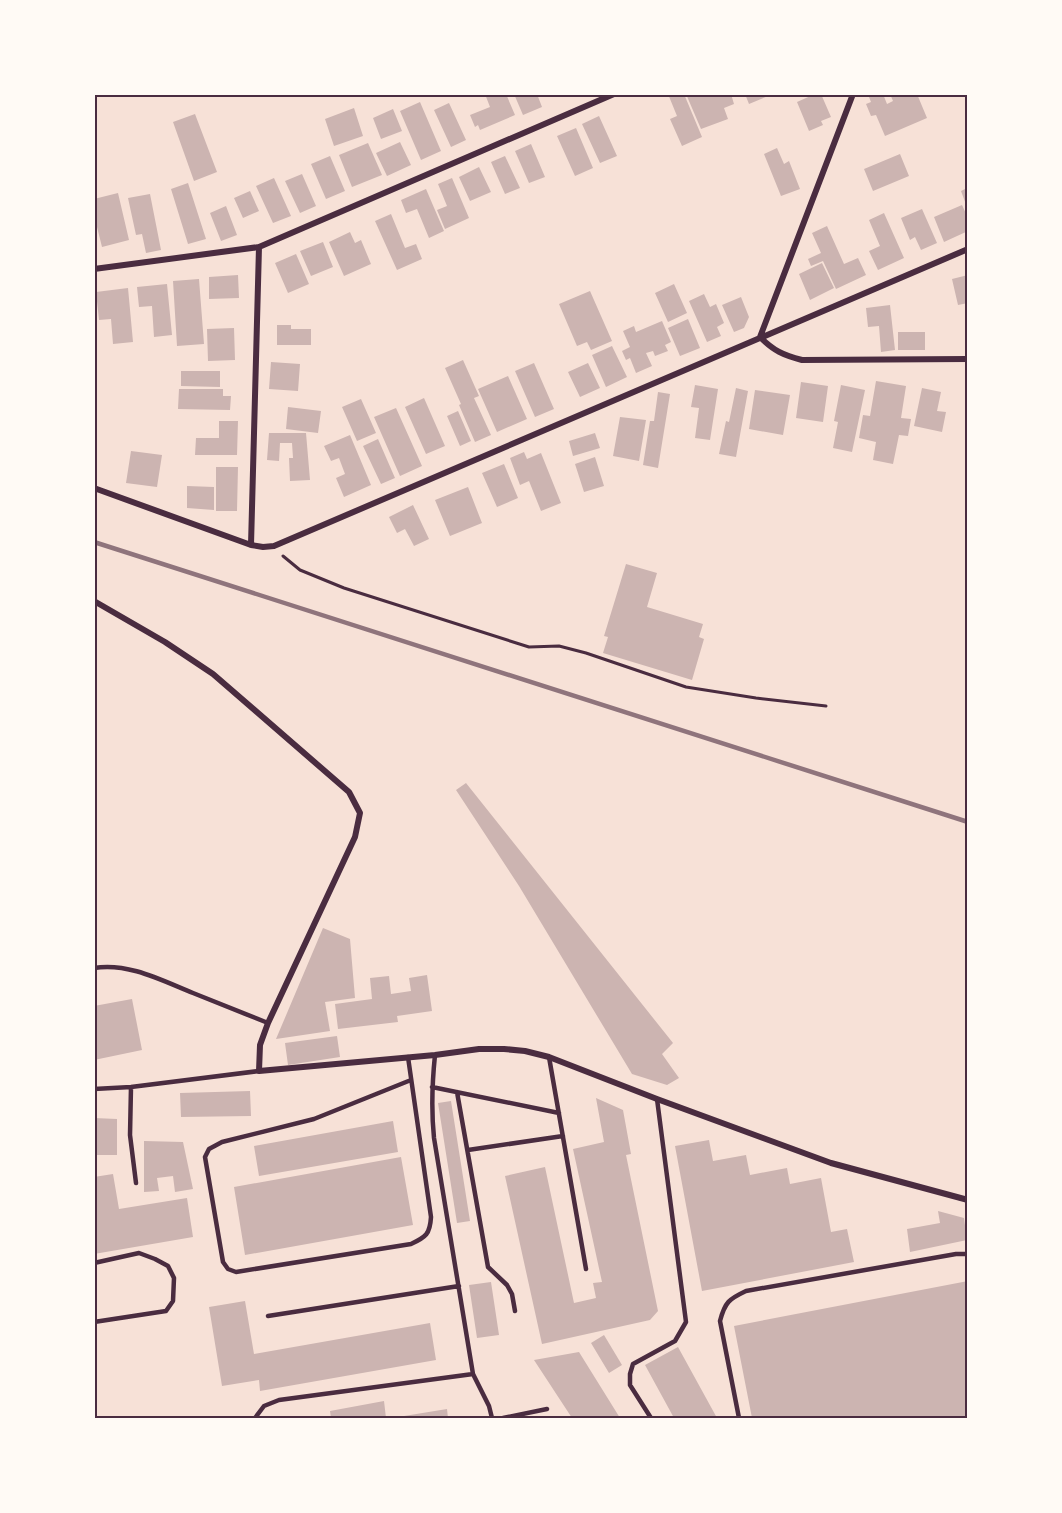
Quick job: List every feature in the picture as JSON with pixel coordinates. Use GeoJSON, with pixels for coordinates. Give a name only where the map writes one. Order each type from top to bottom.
{"type":"FeatureCollection","features":[{"type":"Feature","properties":{"kind":"street"},"geometry":{"type":"LineString","coordinates":[[94,269],[259,247],[614,94]]}},
{"type":"Feature","properties":{"kind":"street"},"geometry":{"type":"LineString","coordinates":[[760,338],[853,94]]}},
{"type":"Feature","properties":{"kind":"street"},"geometry":{"type":"LineString","coordinates":[[251,545],[259,247]]}},
{"type":"Feature","properties":{"kind":"street"},"geometry":{"type":"LineString","coordinates":[[94,488],[251,545],[274,546],[968,249]]}},
{"type":"Feature","properties":{"kind":"street"},"geometry":{"type":"LineString","coordinates":[[760,338],[773,350],[802,360],[968,359]]}},
{"type":"Feature","properties":{"kind":"street"},"geometry":{"type":"LineString","coordinates":[[94,601],[165,642],[213,674],[349,792],[360,813],[355,837],[268,1023],[260,1045],[259,1071],[408,1058],[479,1049],[525,1051],[549,1057],[831,1163],[968,1200]]}},
{"type":"Feature","properties":{"kind":"lane"},"geometry":{"type":"LineString","coordinates":[[94,968],[104,966],[149,975],[268,1023]]}},
{"type":"Feature","properties":{"kind":"lane"},"geometry":{"type":"LineString","coordinates":[[435,1055],[431,1112],[434,1138],[473,1374],[489,1406],[492,1419]]}},
{"type":"Feature","properties":{"kind":"lane"},"geometry":{"type":"LineString","coordinates":[[549,1057],[586,1269]]}},
{"type":"Feature","properties":{"kind":"lane"},"geometry":{"type":"LineString","coordinates":[[408,1058],[431,1217],[427,1234],[411,1244],[236,1272],[228,1269],[223,1262],[205,1157],[209,1149],[222,1142],[314,1119],[411,1080]]}},
{"type":"Feature","properties":{"kind":"lane"},"geometry":{"type":"LineString","coordinates":[[94,1089],[131,1087],[259,1071]]}},
{"type":"Feature","properties":{"kind":"lane"},"geometry":{"type":"LineString","coordinates":[[131,1087],[130,1135],[136,1183]]}},
{"type":"Feature","properties":{"kind":"lane"},"geometry":{"type":"LineString","coordinates":[[432,1087],[559,1113]]}},
{"type":"Feature","properties":{"kind":"lane"},"geometry":{"type":"LineString","coordinates":[[457,1092],[488,1267],[507,1285],[512,1294],[515,1311]]}},
{"type":"Feature","properties":{"kind":"lane"},"geometry":{"type":"LineString","coordinates":[[651,1419],[630,1384],[633,1364],[675,1341],[686,1322],[657,1099]]}},
{"type":"Feature","properties":{"kind":"lane"},"geometry":{"type":"LineString","coordinates":[[468,1150],[563,1136]]}},
{"type":"Feature","properties":{"kind":"lane"},"geometry":{"type":"LineString","coordinates":[[94,1263],[139,1253],[168,1266],[174,1278],[173,1301],[166,1311],[94,1322]]}},
{"type":"Feature","properties":{"kind":"lane"},"geometry":{"type":"LineString","coordinates":[[739,1419],[720,1321],[723,1310],[731,1298],[746,1291],[944,1256],[968,1254]]}},
{"type":"Feature","properties":{"kind":"lane"},"geometry":{"type":"LineString","coordinates":[[268,1316],[459,1286]]}},
{"type":"Feature","properties":{"kind":"lane"},"geometry":{"type":"LineString","coordinates":[[255,1419],[264,1406],[279,1400],[473,1374]]}},
{"type":"Feature","properties":{"kind":"lane"},"geometry":{"type":"LineString","coordinates":[[503,1419],[547,1409]]}},
{"type":"Feature","properties":{"kind":"path"},"geometry":{"type":"LineString","coordinates":[[274,546],[300,570],[344,588],[529,647],[559,646],[586,652],[686,687],[826,706]]}},
{"type":"Feature","properties":{"kind":"building"},"geometry":{"type":"Polygon","coordinates":[[[485,94],[506,94],[515,115],[480,130],[478,125],[475,127],[470,115],[490,107],[485,94]]]}},
{"type":"Feature","properties":{"kind":"building"},"geometry":{"type":"Polygon","coordinates":[[[514,94],[537,94],[542,107],[523,115],[514,94]]]}},
{"type":"Feature","properties":{"kind":"building"},"geometry":{"type":"Polygon","coordinates":[[[668,94],[684,94],[702,137],[682,146],[670,119],[677,116],[668,94]]]}},
{"type":"Feature","properties":{"kind":"building"},"geometry":{"type":"Polygon","coordinates":[[[686,94],[731,94],[734,104],[724,108],[728,119],[701,129],[686,94]]]}},
{"type":"Feature","properties":{"kind":"building"},"geometry":{"type":"Polygon","coordinates":[[[745,94],[767,94],[768,96],[749,104],[745,94]]]}},
{"type":"Feature","properties":{"kind":"building"},"geometry":{"type":"Polygon","coordinates":[[[815,94],[821,94],[831,117],[821,121],[823,125],[809,131],[797,102],[815,94]]]}},
{"type":"Feature","properties":{"kind":"building"},"geometry":{"type":"Polygon","coordinates":[[[883,94],[887,104],[893,101],[890,94],[917,94],[927,118],[885,136],[876,115],[871,116],[866,104],[871,102],[869,97],[883,94]]]}},
{"type":"Feature","properties":{"kind":"building"},"geometry":{"type":"Polygon","coordinates":[[[420,102],[441,151],[421,160],[400,111],[420,102]]]}},
{"type":"Feature","properties":{"kind":"building"},"geometry":{"type":"Polygon","coordinates":[[[449,103],[466,140],[451,147],[434,110],[449,103]]]}},
{"type":"Feature","properties":{"kind":"building"},"geometry":{"type":"Polygon","coordinates":[[[354,108],[363,136],[334,146],[325,119],[354,108]]]}},
{"type":"Feature","properties":{"kind":"building"},"geometry":{"type":"Polygon","coordinates":[[[393,109],[402,131],[381,139],[373,118],[393,109]]]}},
{"type":"Feature","properties":{"kind":"building"},"geometry":{"type":"Polygon","coordinates":[[[195,114],[217,172],[194,181],[173,122],[195,114]]]}},
{"type":"Feature","properties":{"kind":"building"},"geometry":{"type":"Polygon","coordinates":[[[599,116],[617,156],[600,163],[582,124],[599,116]]]}},
{"type":"Feature","properties":{"kind":"building"},"geometry":{"type":"Polygon","coordinates":[[[576,128],[593,168],[575,176],[557,136],[576,128]]]}},
{"type":"Feature","properties":{"kind":"building"},"geometry":{"type":"Polygon","coordinates":[[[400,142],[411,165],[387,176],[376,153],[400,142]]]}},
{"type":"Feature","properties":{"kind":"building"},"geometry":{"type":"Polygon","coordinates":[[[368,143],[382,175],[352,187],[339,155],[368,143]]]}},
{"type":"Feature","properties":{"kind":"building"},"geometry":{"type":"Polygon","coordinates":[[[531,144],[545,177],[529,183],[515,151],[531,144]]]}},
{"type":"Feature","properties":{"kind":"building"},"geometry":{"type":"Polygon","coordinates":[[[777,148],[784,164],[789,161],[800,189],[781,196],[764,154],[777,148]]]}},
{"type":"Feature","properties":{"kind":"building"},"geometry":{"type":"Polygon","coordinates":[[[900,154],[909,176],[873,191],[864,169],[900,154]]]}},
{"type":"Feature","properties":{"kind":"building"},"geometry":{"type":"Polygon","coordinates":[[[330,156],[345,191],[326,199],[311,164],[330,156]]]}},
{"type":"Feature","properties":{"kind":"building"},"geometry":{"type":"Polygon","coordinates":[[[505,156],[520,188],[505,194],[491,162],[505,156]]]}},
{"type":"Feature","properties":{"kind":"building"},"geometry":{"type":"Polygon","coordinates":[[[479,167],[491,192],[470,201],[459,177],[479,167]]]}},
{"type":"Feature","properties":{"kind":"building"},"geometry":{"type":"Polygon","coordinates":[[[302,174],[316,206],[300,213],[285,181],[302,174]]]}},
{"type":"Feature","properties":{"kind":"building"},"geometry":{"type":"Polygon","coordinates":[[[274,178],[291,216],[273,223],[256,186],[274,178]]]}},
{"type":"Feature","properties":{"kind":"building"},"geometry":{"type":"Polygon","coordinates":[[[452,178],[469,218],[445,229],[437,210],[447,206],[438,184],[452,178]]]}},
{"type":"Feature","properties":{"kind":"building"},"geometry":{"type":"Polygon","coordinates":[[[188,183],[206,239],[188,244],[171,189],[188,183]]]}},
{"type":"Feature","properties":{"kind":"building"},"geometry":{"type":"Polygon","coordinates":[[[967,188],[967,207],[961,191],[967,188]]]}},
{"type":"Feature","properties":{"kind":"building"},"geometry":{"type":"Polygon","coordinates":[[[426,189],[444,231],[429,238],[417,209],[406,213],[401,200],[426,189]]]}},
{"type":"Feature","properties":{"kind":"building"},"geometry":{"type":"Polygon","coordinates":[[[250,191],[259,211],[243,218],[234,198],[250,191]]]}},
{"type":"Feature","properties":{"kind":"building"},"geometry":{"type":"Polygon","coordinates":[[[118,193],[129,240],[102,247],[94,215],[94,199],[118,193]]]}},
{"type":"Feature","properties":{"kind":"building"},"geometry":{"type":"Polygon","coordinates":[[[150,194],[161,250],[146,253],[142,234],[136,235],[128,198],[150,194]]]}},
{"type":"Feature","properties":{"kind":"building"},"geometry":{"type":"Polygon","coordinates":[[[962,205],[968,218],[968,231],[944,242],[934,217],[962,205]]]}},
{"type":"Feature","properties":{"kind":"building"},"geometry":{"type":"Polygon","coordinates":[[[226,206],[237,235],[221,241],[210,213],[226,206]]]}},
{"type":"Feature","properties":{"kind":"building"},"geometry":{"type":"Polygon","coordinates":[[[922,209],[937,243],[921,250],[915,237],[910,240],[901,218],[922,209]]]}},
{"type":"Feature","properties":{"kind":"building"},"geometry":{"type":"Polygon","coordinates":[[[884,213],[904,258],[878,270],[869,251],[880,246],[869,220],[884,213]]]}},
{"type":"Feature","properties":{"kind":"building"},"geometry":{"type":"Polygon","coordinates":[[[391,214],[405,248],[416,244],[422,259],[397,270],[375,221],[391,214]]]}},
{"type":"Feature","properties":{"kind":"building"},"geometry":{"type":"Polygon","coordinates":[[[827,226],[844,264],[858,258],[866,275],[836,289],[823,261],[811,266],[808,259],[821,253],[812,233],[827,226]]]}},
{"type":"Feature","properties":{"kind":"building"},"geometry":{"type":"Polygon","coordinates":[[[350,232],[355,243],[361,240],[371,264],[344,276],[329,242],[350,232]]]}},
{"type":"Feature","properties":{"kind":"building"},"geometry":{"type":"Polygon","coordinates":[[[323,242],[333,267],[311,276],[300,251],[323,242]]]}},
{"type":"Feature","properties":{"kind":"building"},"geometry":{"type":"Polygon","coordinates":[[[296,254],[309,284],[288,293],[275,263],[296,254]]]}},
{"type":"Feature","properties":{"kind":"building"},"geometry":{"type":"Polygon","coordinates":[[[822,263],[834,288],[810,300],[799,274],[822,263]]]}},
{"type":"Feature","properties":{"kind":"building"},"geometry":{"type":"Polygon","coordinates":[[[238,275],[239,298],[209,299],[209,277],[238,275]]]}},
{"type":"Feature","properties":{"kind":"building"},"geometry":{"type":"Polygon","coordinates":[[[968,275],[968,303],[958,305],[952,279],[968,275]]]}},
{"type":"Feature","properties":{"kind":"building"},"geometry":{"type":"Polygon","coordinates":[[[199,279],[204,344],[177,346],[173,281],[199,279]]]}},
{"type":"Feature","properties":{"kind":"building"},"geometry":{"type":"Polygon","coordinates":[[[167,284],[172,335],[154,337],[152,306],[139,307],[137,287],[167,284]]]}},
{"type":"Feature","properties":{"kind":"building"},"geometry":{"type":"Polygon","coordinates":[[[674,284],[687,313],[668,322],[655,293],[674,284]]]}},
{"type":"Feature","properties":{"kind":"building"},"geometry":{"type":"Polygon","coordinates":[[[128,288],[133,342],[113,344],[111,319],[99,320],[96,292],[128,288]]]}},
{"type":"Feature","properties":{"kind":"building"},"geometry":{"type":"Polygon","coordinates":[[[590,291],[612,341],[591,350],[587,342],[577,346],[559,304],[590,291]]]}},
{"type":"Feature","properties":{"kind":"building"},"geometry":{"type":"Polygon","coordinates":[[[704,294],[710,307],[716,304],[724,323],[717,327],[721,336],[707,342],[689,301],[704,294]]]}},
{"type":"Feature","properties":{"kind":"building"},"geometry":{"type":"Polygon","coordinates":[[[741,297],[749,317],[744,328],[734,332],[722,305],[741,297]]]}},
{"type":"Feature","properties":{"kind":"building"},"geometry":{"type":"Polygon","coordinates":[[[890,305],[895,350],[881,352],[879,326],[868,327],[866,308],[890,305]]]}},
{"type":"Feature","properties":{"kind":"building"},"geometry":{"type":"Polygon","coordinates":[[[688,319],[700,348],[680,356],[668,328],[688,319]]]}},
{"type":"Feature","properties":{"kind":"building"},"geometry":{"type":"Polygon","coordinates":[[[662,321],[671,342],[665,345],[668,351],[655,356],[653,351],[646,353],[652,366],[636,373],[630,358],[626,360],[622,351],[630,347],[623,331],[634,326],[636,332],[662,321]]]}},
{"type":"Feature","properties":{"kind":"building"},"geometry":{"type":"Polygon","coordinates":[[[277,325],[291,325],[291,329],[311,329],[311,345],[277,345],[277,325]]]}},
{"type":"Feature","properties":{"kind":"building"},"geometry":{"type":"Polygon","coordinates":[[[234,328],[235,360],[208,361],[207,329],[234,328]]]}},
{"type":"Feature","properties":{"kind":"building"},"geometry":{"type":"Polygon","coordinates":[[[898,332],[925,332],[925,350],[898,350],[898,332]]]}},
{"type":"Feature","properties":{"kind":"building"},"geometry":{"type":"Polygon","coordinates":[[[612,346],[627,377],[606,387],[592,355],[612,346]]]}},
{"type":"Feature","properties":{"kind":"building"},"geometry":{"type":"Polygon","coordinates":[[[463,360],[479,396],[474,398],[491,435],[475,442],[445,368],[463,360]]]}},
{"type":"Feature","properties":{"kind":"building"},"geometry":{"type":"Polygon","coordinates":[[[271,362],[300,364],[298,391],[269,389],[271,362]]]}},
{"type":"Feature","properties":{"kind":"building"},"geometry":{"type":"Polygon","coordinates":[[[534,363],[554,409],[535,417],[515,371],[534,363]]]}},
{"type":"Feature","properties":{"kind":"building"},"geometry":{"type":"Polygon","coordinates":[[[588,363],[600,388],[580,397],[568,372],[588,363]]]}},
{"type":"Feature","properties":{"kind":"building"},"geometry":{"type":"Polygon","coordinates":[[[181,371],[220,371],[220,387],[181,386],[181,371]]]}},
{"type":"Feature","properties":{"kind":"building"},"geometry":{"type":"Polygon","coordinates":[[[508,376],[527,419],[497,432],[478,389],[508,376]]]}},
{"type":"Feature","properties":{"kind":"building"},"geometry":{"type":"Polygon","coordinates":[[[876,381],[906,386],[901,418],[911,419],[908,436],[899,435],[893,464],[873,460],[876,442],[859,438],[863,415],[870,416],[876,381]]]}},
{"type":"Feature","properties":{"kind":"building"},"geometry":{"type":"Polygon","coordinates":[[[801,382],[828,386],[823,422],[796,418],[801,382]]]}},
{"type":"Feature","properties":{"kind":"building"},"geometry":{"type":"Polygon","coordinates":[[[695,385],[718,389],[710,440],[695,438],[699,408],[691,407],[695,385]]]}},
{"type":"Feature","properties":{"kind":"building"},"geometry":{"type":"Polygon","coordinates":[[[841,385],[865,390],[852,452],[833,448],[838,422],[834,421],[841,385]]]}},
{"type":"Feature","properties":{"kind":"building"},"geometry":{"type":"Polygon","coordinates":[[[736,388],[748,391],[736,457],[719,454],[736,388]]]}},
{"type":"Feature","properties":{"kind":"building"},"geometry":{"type":"Polygon","coordinates":[[[922,388],[941,392],[937,411],[946,412],[942,432],[914,426],[922,388]]]}},
{"type":"Feature","properties":{"kind":"building"},"geometry":{"type":"Polygon","coordinates":[[[179,389],[223,389],[223,396],[231,396],[230,410],[178,409],[179,389]]]}},
{"type":"Feature","properties":{"kind":"building"},"geometry":{"type":"Polygon","coordinates":[[[755,390],[790,395],[783,435],[749,429],[755,390]]]}},
{"type":"Feature","properties":{"kind":"building"},"geometry":{"type":"Polygon","coordinates":[[[658,392],[670,394],[658,468],[643,465],[650,421],[654,421],[658,392]]]}},
{"type":"Feature","properties":{"kind":"building"},"geometry":{"type":"Polygon","coordinates":[[[424,398],[445,446],[426,454],[405,407],[424,398]]]}},
{"type":"Feature","properties":{"kind":"building"},"geometry":{"type":"Polygon","coordinates":[[[361,399],[376,433],[357,441],[342,407],[361,399]]]}},
{"type":"Feature","properties":{"kind":"building"},"geometry":{"type":"Polygon","coordinates":[[[288,407],[321,411],[318,433],[286,429],[288,407]]]}},
{"type":"Feature","properties":{"kind":"building"},"geometry":{"type":"Polygon","coordinates":[[[396,408],[422,466],[400,476],[374,417],[396,408]]]}},
{"type":"Feature","properties":{"kind":"building"},"geometry":{"type":"Polygon","coordinates":[[[458,411],[471,441],[460,446],[447,416],[458,411]]]}},
{"type":"Feature","properties":{"kind":"building"},"geometry":{"type":"Polygon","coordinates":[[[620,417],[646,420],[639,461],[613,456],[620,417]]]}},
{"type":"Feature","properties":{"kind":"building"},"geometry":{"type":"Polygon","coordinates":[[[219,421],[238,421],[237,455],[195,455],[196,438],[219,438],[219,421]]]}},
{"type":"Feature","properties":{"kind":"building"},"geometry":{"type":"Polygon","coordinates":[[[269,433],[306,433],[310,480],[290,481],[289,458],[293,458],[292,443],[280,443],[279,461],[267,460],[269,433]]]}},
{"type":"Feature","properties":{"kind":"building"},"geometry":{"type":"Polygon","coordinates":[[[595,433],[600,448],[573,456],[569,441],[595,433]]]}},
{"type":"Feature","properties":{"kind":"building"},"geometry":{"type":"Polygon","coordinates":[[[350,435],[371,485],[344,497],[336,478],[345,474],[339,458],[331,461],[324,446],[350,435]]]}},
{"type":"Feature","properties":{"kind":"building"},"geometry":{"type":"Polygon","coordinates":[[[378,439],[395,478],[381,484],[363,446],[378,439]]]}},
{"type":"Feature","properties":{"kind":"building"},"geometry":{"type":"Polygon","coordinates":[[[131,451],[162,455],[157,487],[126,483],[131,451]]]}},
{"type":"Feature","properties":{"kind":"building"},"geometry":{"type":"Polygon","coordinates":[[[524,452],[527,459],[541,453],[561,503],[541,511],[529,481],[520,485],[510,458],[524,452]]]}},
{"type":"Feature","properties":{"kind":"building"},"geometry":{"type":"Polygon","coordinates":[[[595,457],[604,486],[584,492],[575,464],[595,457]]]}},
{"type":"Feature","properties":{"kind":"building"},"geometry":{"type":"Polygon","coordinates":[[[504,464],[518,498],[497,507],[482,473],[504,464]]]}},
{"type":"Feature","properties":{"kind":"building"},"geometry":{"type":"Polygon","coordinates":[[[216,467],[238,467],[237,511],[216,511],[216,467]]]}},
{"type":"Feature","properties":{"kind":"building"},"geometry":{"type":"Polygon","coordinates":[[[187,486],[214,487],[214,510],[187,508],[187,486]]]}},
{"type":"Feature","properties":{"kind":"building"},"geometry":{"type":"Polygon","coordinates":[[[468,487],[482,523],[450,536],[435,500],[468,487]]]}},
{"type":"Feature","properties":{"kind":"building"},"geometry":{"type":"Polygon","coordinates":[[[413,505],[429,539],[414,546],[405,529],[397,533],[389,517],[413,505]]]}},
{"type":"Feature","properties":{"kind":"building"},"geometry":{"type":"Polygon","coordinates":[[[626,564],[657,573],[647,607],[703,624],[699,637],[704,639],[692,680],[603,653],[608,637],[604,636],[626,564]]]}},
{"type":"Feature","properties":{"kind":"building"},"geometry":{"type":"Polygon","coordinates":[[[466,783],[673,1043],[662,1054],[679,1078],[667,1085],[632,1074],[519,886],[456,790],[466,783]]]}},
{"type":"Feature","properties":{"kind":"building"},"geometry":{"type":"Polygon","coordinates":[[[323,928],[350,939],[355,998],[325,1002],[330,1031],[276,1039],[323,928]]]}},
{"type":"Feature","properties":{"kind":"building"},"geometry":{"type":"Polygon","coordinates":[[[427,975],[432,1011],[397,1016],[398,1022],[338,1029],[335,1004],[372,999],[370,978],[389,976],[391,994],[411,991],[409,978],[427,975]]]}},
{"type":"Feature","properties":{"kind":"building"},"geometry":{"type":"Polygon","coordinates":[[[132,999],[142,1050],[94,1060],[94,1006],[132,999]]]}},
{"type":"Feature","properties":{"kind":"building"},"geometry":{"type":"Polygon","coordinates":[[[337,1036],[340,1057],[288,1065],[285,1043],[337,1036]]]}},
{"type":"Feature","properties":{"kind":"building"},"geometry":{"type":"Polygon","coordinates":[[[250,1091],[251,1116],[181,1117],[180,1093],[250,1091]]]}},
{"type":"Feature","properties":{"kind":"building"},"geometry":{"type":"Polygon","coordinates":[[[596,1098],[623,1110],[631,1154],[626,1155],[658,1311],[650,1320],[542,1344],[505,1176],[545,1167],[574,1303],[596,1298],[593,1283],[602,1282],[573,1149],[604,1142],[596,1098]]]}},
{"type":"Feature","properties":{"kind":"building"},"geometry":{"type":"Polygon","coordinates":[[[451,1101],[470,1221],[457,1223],[438,1103],[451,1101]]]}},
{"type":"Feature","properties":{"kind":"building"},"geometry":{"type":"Polygon","coordinates":[[[94,1118],[117,1119],[117,1155],[94,1155],[94,1118]]]}},
{"type":"Feature","properties":{"kind":"building"},"geometry":{"type":"Polygon","coordinates":[[[393,1121],[398,1152],[259,1176],[254,1146],[393,1121]]]}},
{"type":"Feature","properties":{"kind":"building"},"geometry":{"type":"Polygon","coordinates":[[[709,1140],[713,1161],[746,1155],[750,1175],[787,1168],[790,1184],[821,1178],[831,1232],[847,1229],[854,1262],[702,1291],[675,1146],[709,1140]]]}},
{"type":"Feature","properties":{"kind":"building"},"geometry":{"type":"Polygon","coordinates":[[[144,1141],[183,1142],[193,1189],[175,1192],[173,1176],[157,1178],[159,1191],[144,1192],[144,1141]]]}},
{"type":"Feature","properties":{"kind":"building"},"geometry":{"type":"Polygon","coordinates":[[[401,1157],[413,1225],[245,1255],[234,1187],[401,1157]]]}},
{"type":"Feature","properties":{"kind":"building"},"geometry":{"type":"Polygon","coordinates":[[[113,1174],[119,1209],[187,1198],[193,1237],[94,1254],[94,1177],[113,1174]]]}},
{"type":"Feature","properties":{"kind":"building"},"geometry":{"type":"Polygon","coordinates":[[[938,1211],[964,1218],[967,1240],[910,1252],[907,1229],[940,1223],[938,1211]]]}},
{"type":"Feature","properties":{"kind":"building"},"geometry":{"type":"Polygon","coordinates":[[[968,1281],[968,1418],[752,1418],[734,1326],[968,1281]]]}},
{"type":"Feature","properties":{"kind":"building"},"geometry":{"type":"Polygon","coordinates":[[[491,1282],[499,1335],[477,1338],[469,1285],[491,1282]]]}},
{"type":"Feature","properties":{"kind":"building"},"geometry":{"type":"Polygon","coordinates":[[[245,1301],[254,1354],[430,1323],[436,1360],[260,1391],[259,1380],[222,1386],[209,1307],[245,1301]]]}},
{"type":"Feature","properties":{"kind":"building"},"geometry":{"type":"Polygon","coordinates":[[[604,1335],[622,1365],[609,1373],[591,1343],[604,1335]]]}},
{"type":"Feature","properties":{"kind":"building"},"geometry":{"type":"Polygon","coordinates":[[[678,1347],[717,1418],[674,1418],[645,1365],[678,1347]]]}},
{"type":"Feature","properties":{"kind":"building"},"geometry":{"type":"Polygon","coordinates":[[[579,1352],[620,1418],[572,1418],[534,1360],[579,1352]]]}},
{"type":"Feature","properties":{"kind":"building"},"geometry":{"type":"Polygon","coordinates":[[[384,1401],[386,1418],[331,1418],[330,1411],[384,1401]]]}},
{"type":"Feature","properties":{"kind":"building"},"geometry":{"type":"Polygon","coordinates":[[[447,1409],[448,1418],[398,1418],[398,1417],[447,1409]]]}},
{"type":"Feature","properties":{"kind":"railway"},"geometry":{"type":"LineString","coordinates":[[94,542],[968,822]]}}]}
